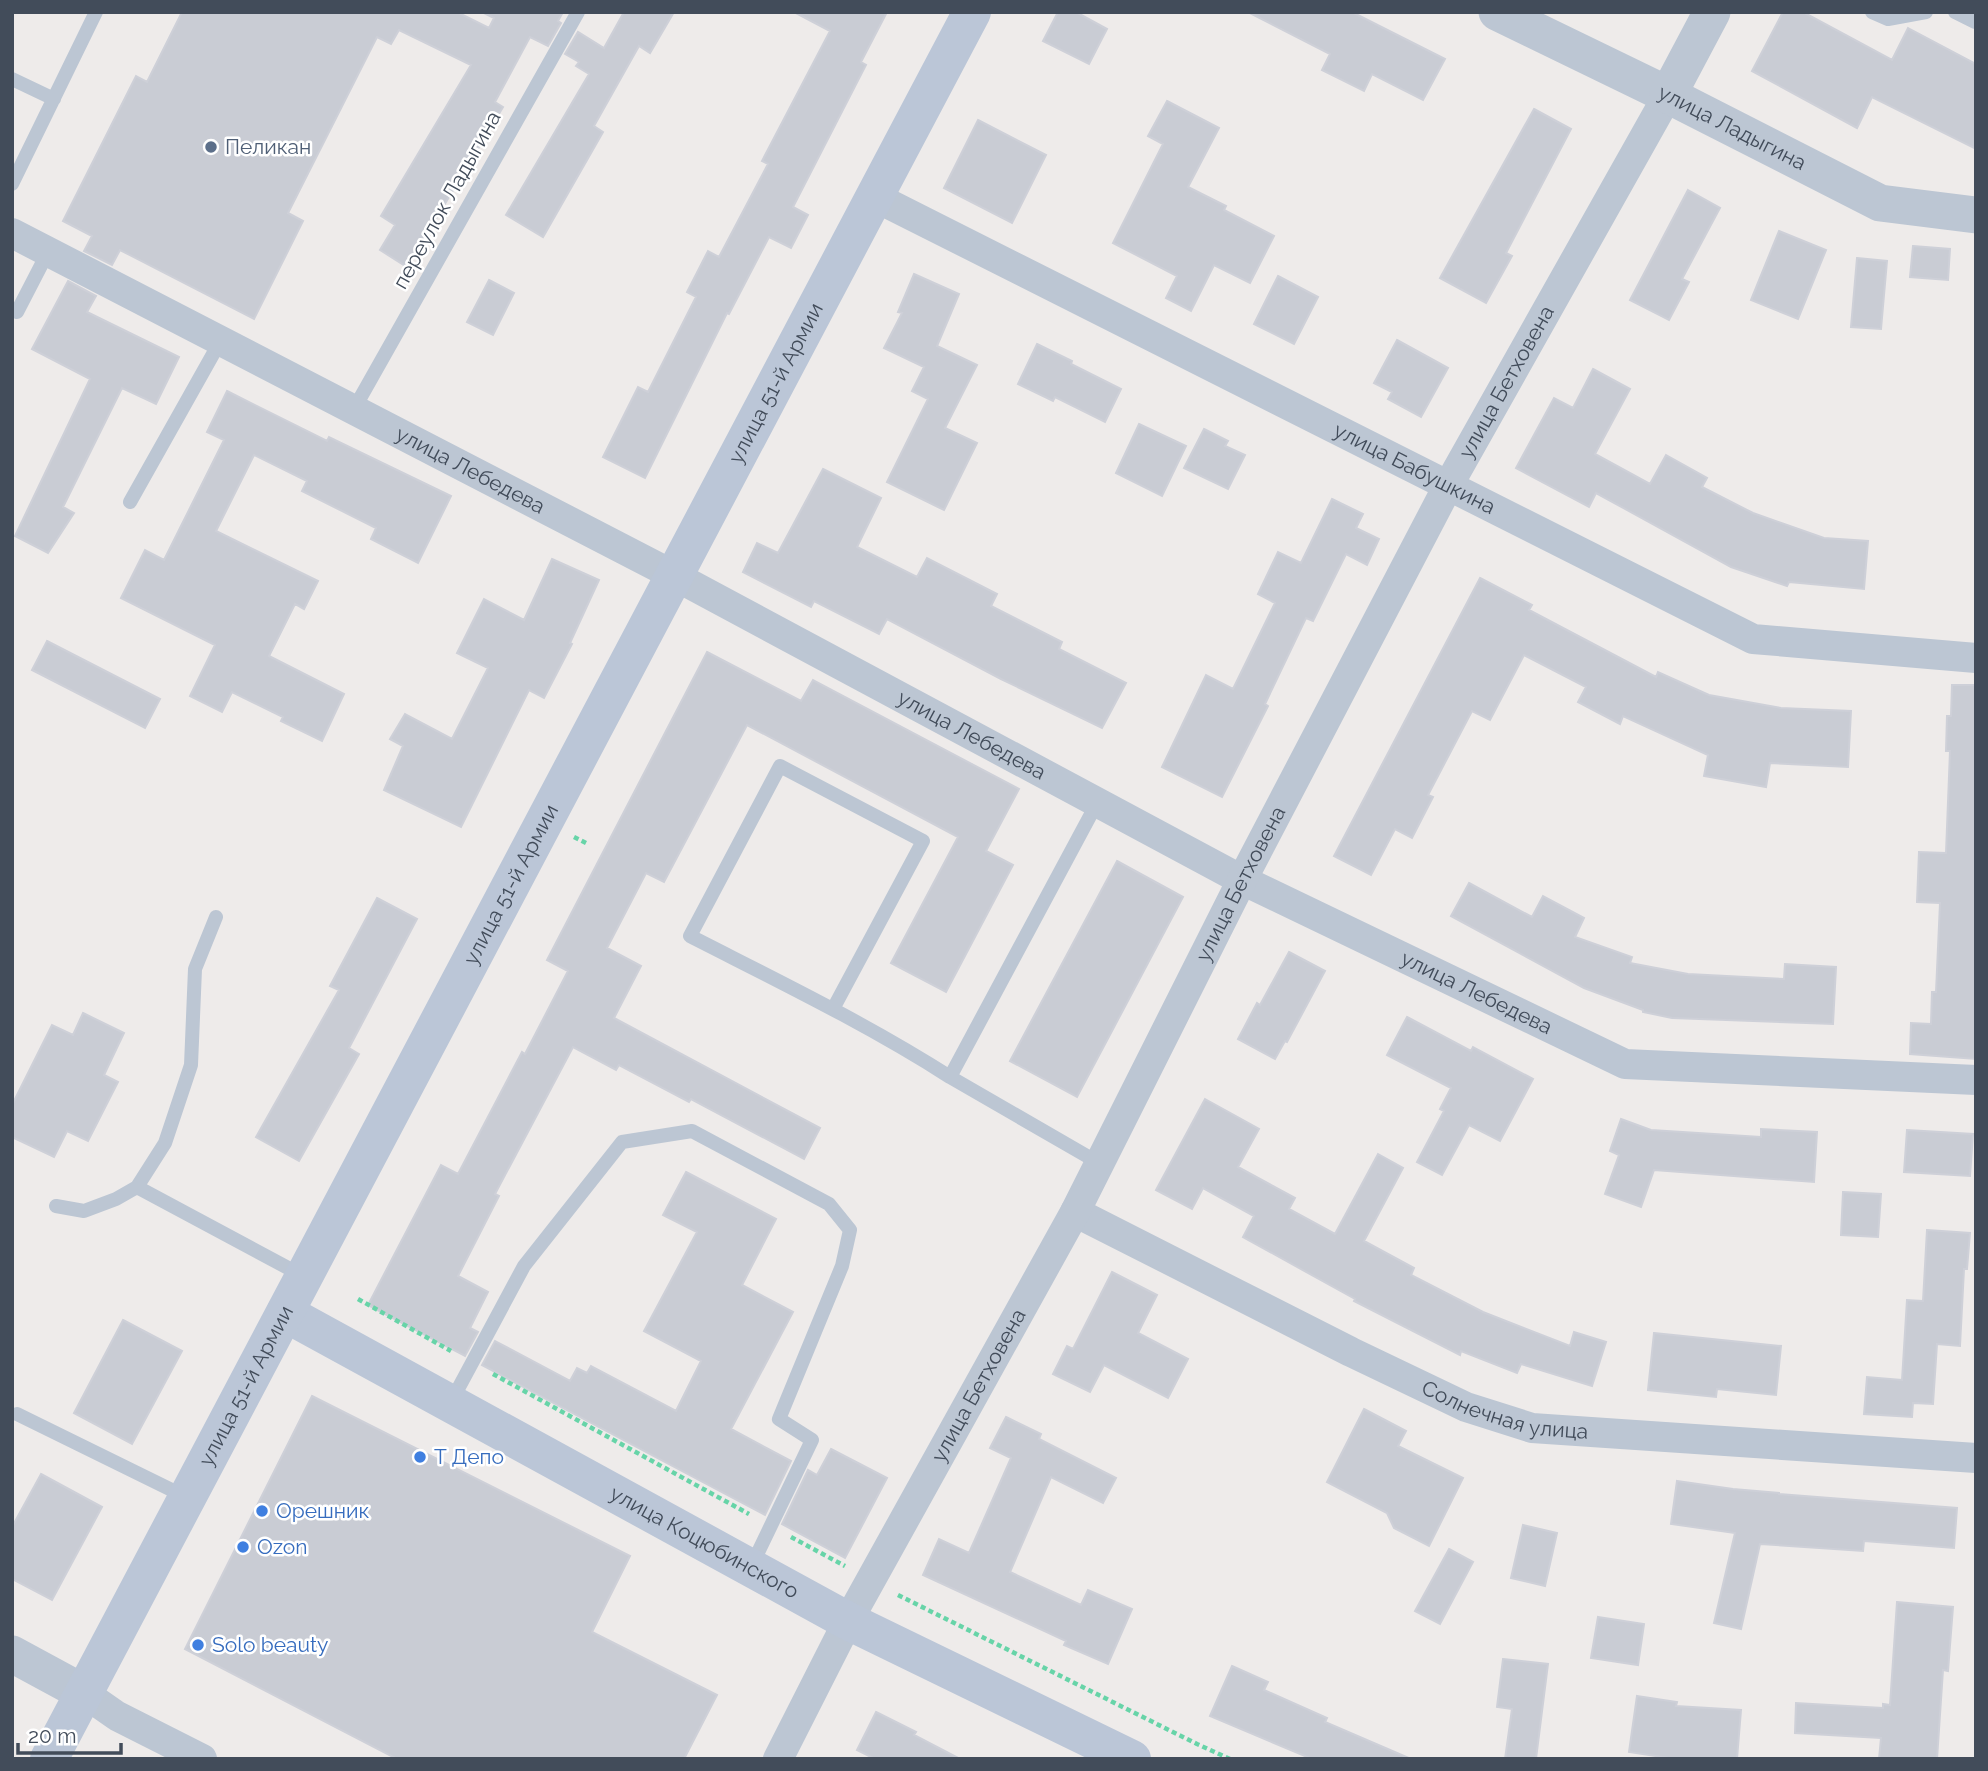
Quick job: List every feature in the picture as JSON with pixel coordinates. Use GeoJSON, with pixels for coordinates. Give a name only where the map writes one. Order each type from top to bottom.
{"type":"FeatureCollection","features":[{"type":"Feature","properties":{"kind":"main road","name":"улица 51-й Армии"},"geometry":{"type":"LineString","coordinates":[[49,1759],[972,12]]}},
{"type":"Feature","properties":{"kind":"main road","name":"улица Коцюбинского"},"geometry":{"type":"LineString","coordinates":[[285,1313],[848,1621],[1132,1759]]}},
{"type":"Feature","properties":{"kind":"street","name":"улица Ладыгина"},"geometry":{"type":"LineString","coordinates":[[1497,12],[1880,203],[1976,215]]}},
{"type":"Feature","properties":{"kind":"street","name":"улица Бетховена"},"geometry":{"type":"LineString","coordinates":[[778,1759],[848,1621],[1075,1212],[1241,880],[1448,486],[1713,12]]}},
{"type":"Feature","properties":{"kind":"street","name":"улица Бабушкина"},"geometry":{"type":"LineString","coordinates":[[875,197],[1753,639],[1976,658]]}},
{"type":"Feature","properties":{"kind":"street","name":"улица Лебедева"},"geometry":{"type":"LineString","coordinates":[[12,233],[675,576],[1241,880],[1625,1063],[1976,1080]]}},
{"type":"Feature","properties":{"kind":"street","name":"Солнечная улица"},"geometry":{"type":"LineString","coordinates":[[1075,1212],[1466,1408],[1532,1428],[1976,1458]]}},
{"type":"Feature","properties":{"kind":"street"},"geometry":{"type":"LineString","coordinates":[[12,1654],[84,1693],[117,1716],[202,1759]]}},
{"type":"Feature","properties":{"kind":"lane"},"geometry":{"type":"LineString","coordinates":[[12,184],[96,12]]}},
{"type":"Feature","properties":{"kind":"lane","name":"переулок Ладыгина"},"geometry":{"type":"LineString","coordinates":[[354,409],[578,12]]}},
{"type":"Feature","properties":{"kind":"lane"},"geometry":{"type":"LineString","coordinates":[[1872,12],[1888,19],[1926,12]]}},
{"type":"Feature","properties":{"kind":"lane"},"geometry":{"type":"LineString","coordinates":[[1955,12],[1975,22]]}},
{"type":"Feature","properties":{"kind":"lane"},"geometry":{"type":"LineString","coordinates":[[12,79],[54,99]]}},
{"type":"Feature","properties":{"kind":"lane"},"geometry":{"type":"LineString","coordinates":[[14,315],[48,252]]}},
{"type":"Feature","properties":{"kind":"lane"},"geometry":{"type":"LineString","coordinates":[[130,502],[221,341]]}},
{"type":"Feature","properties":{"kind":"lane"},"geometry":{"type":"LineString","coordinates":[[833,1009],[923,841],[780,766],[690,936],[909,1051],[1099,1163]]}},
{"type":"Feature","properties":{"kind":"lane"},"geometry":{"type":"LineString","coordinates":[[950,1077],[1097,803]]}},
{"type":"Feature","properties":{"kind":"lane"},"geometry":{"type":"LineString","coordinates":[[56,1206],[84,1211],[116,1199],[137,1187],[165,1143],[191,1065],[195,969],[216,917]]}},
{"type":"Feature","properties":{"kind":"lane"},"geometry":{"type":"LineString","coordinates":[[451,1404],[524,1266],[622,1142],[692,1131],[829,1204],[850,1230],[842,1266],[779,1419],[812,1440],[751,1568]]}},
{"type":"Feature","properties":{"kind":"lane"},"geometry":{"type":"LineString","coordinates":[[137,1187],[304,1277]]}},
{"type":"Feature","properties":{"kind":"lane"},"geometry":{"type":"LineString","coordinates":[[18,1414],[187,1498]]}},
{"type":"Feature","properties":{"kind":"building","name":"Пеликан"},"geometry":{"type":"Polygon","coordinates":[[[182,12],[457,12],[489,28],[494,18],[482,12],[563,12],[558,21],[561,23],[548,46],[530,37],[495,102],[503,107],[407,267],[380,250],[395,225],[381,216],[471,65],[399,30],[391,44],[377,37],[288,213],[303,221],[254,319],[120,250],[112,265],[84,251],[92,236],[63,221],[136,76],[147,82],[182,12]]]}},
{"type":"Feature","properties":{"kind":"building"},"geometry":{"type":"Polygon","coordinates":[[[624,12],[674,12],[650,53],[639,46],[594,126],[603,132],[543,237],[506,215],[589,74],[576,66],[579,62],[565,54],[578,32],[604,48],[624,12]]]}},
{"type":"Feature","properties":{"kind":"building"},"geometry":{"type":"Polygon","coordinates":[[[794,12],[887,12],[861,62],[866,65],[793,207],[808,215],[791,248],[769,237],[729,314],[727,313],[645,478],[603,457],[638,387],[648,392],[696,297],[687,292],[708,251],[719,257],[768,164],[762,161],[830,31],[794,12]]]}},
{"type":"Feature","properties":{"kind":"building"},"geometry":{"type":"Polygon","coordinates":[[[1058,12],[1076,12],[1107,29],[1089,64],[1043,41],[1058,12]]]}},
{"type":"Feature","properties":{"kind":"building"},"geometry":{"type":"Polygon","coordinates":[[[1248,12],[1352,12],[1445,59],[1423,100],[1372,74],[1364,91],[1322,70],[1330,54],[1248,12]]]}},
{"type":"Feature","properties":{"kind":"building"},"geometry":{"type":"Polygon","coordinates":[[[1783,12],[1803,12],[1892,60],[1908,28],[1976,64],[1976,149],[1872,97],[1857,128],[1752,71],[1783,12]]]}},
{"type":"Feature","properties":{"kind":"building"},"geometry":{"type":"Polygon","coordinates":[[[1167,101],[1219,128],[1188,187],[1226,206],[1224,210],[1274,236],[1250,283],[1214,265],[1191,311],[1166,298],[1177,276],[1113,243],[1163,144],[1148,136],[1167,101]]]}},
{"type":"Feature","properties":{"kind":"building"},"geometry":{"type":"Polygon","coordinates":[[[1534,109],[1571,129],[1506,253],[1512,256],[1486,303],[1440,278],[1534,109]]]}},
{"type":"Feature","properties":{"kind":"building"},"geometry":{"type":"Polygon","coordinates":[[[978,120],[1046,155],[1012,223],[944,188],[978,120]]]}},
{"type":"Feature","properties":{"kind":"building"},"geometry":{"type":"Polygon","coordinates":[[[1688,190],[1720,208],[1682,279],[1689,282],[1669,320],[1630,300],[1688,190]]]}},
{"type":"Feature","properties":{"kind":"building"},"geometry":{"type":"Polygon","coordinates":[[[1779,231],[1826,250],[1798,319],[1751,300],[1779,231]]]}},
{"type":"Feature","properties":{"kind":"building"},"geometry":{"type":"Polygon","coordinates":[[[1913,246],[1950,249],[1948,280],[1910,277],[1913,246]]]}},
{"type":"Feature","properties":{"kind":"building"},"geometry":{"type":"Polygon","coordinates":[[[1857,258],[1887,261],[1881,329],[1851,327],[1857,258]]]}},
{"type":"Feature","properties":{"kind":"building"},"geometry":{"type":"Polygon","coordinates":[[[914,274],[959,294],[937,346],[977,365],[945,428],[977,443],[944,510],[887,482],[928,399],[912,391],[924,367],[884,348],[902,313],[898,312],[914,274]]]}},
{"type":"Feature","properties":{"kind":"building"},"geometry":{"type":"Polygon","coordinates":[[[1278,276],[1318,297],[1294,344],[1254,324],[1278,276]]]}},
{"type":"Feature","properties":{"kind":"building"},"geometry":{"type":"Polygon","coordinates":[[[489,280],[514,293],[493,335],[467,322],[489,280]]]}},
{"type":"Feature","properties":{"kind":"building"},"geometry":{"type":"Polygon","coordinates":[[[68,281],[96,296],[87,312],[179,357],[156,404],[122,388],[63,507],[74,513],[48,553],[15,536],[90,379],[32,349],[68,281]]]}},
{"type":"Feature","properties":{"kind":"building"},"geometry":{"type":"Polygon","coordinates":[[[1397,340],[1448,368],[1421,417],[1388,399],[1392,392],[1374,383],[1397,340]]]}},
{"type":"Feature","properties":{"kind":"building"},"geometry":{"type":"Polygon","coordinates":[[[1037,344],[1121,389],[1105,422],[1055,397],[1053,401],[1018,384],[1037,344]]]}},
{"type":"Feature","properties":{"kind":"building"},"geometry":{"type":"Polygon","coordinates":[[[1593,369],[1630,389],[1595,454],[1650,484],[1666,455],[1707,478],[1702,487],[1753,513],[1824,538],[1868,541],[1864,589],[1789,582],[1787,586],[1731,567],[1596,493],[1589,507],[1516,468],[1554,398],[1573,408],[1593,369]]]}},
{"type":"Feature","properties":{"kind":"building"},"geometry":{"type":"Polygon","coordinates":[[[227,391],[327,441],[329,437],[451,496],[418,563],[371,539],[376,528],[302,491],[307,481],[254,455],[216,531],[318,581],[304,609],[295,604],[269,656],[344,694],[322,741],[281,721],[283,717],[232,692],[222,712],[190,696],[215,645],[121,598],[145,550],[164,560],[224,440],[207,432],[227,391]]]}},
{"type":"Feature","properties":{"kind":"building"},"geometry":{"type":"Polygon","coordinates":[[[1139,424],[1186,446],[1162,496],[1116,473],[1139,424]]]}},
{"type":"Feature","properties":{"kind":"building"},"geometry":{"type":"Polygon","coordinates":[[[1204,429],[1228,441],[1225,446],[1245,455],[1228,489],[1184,468],[1204,429]]]}},
{"type":"Feature","properties":{"kind":"building"},"geometry":{"type":"Polygon","coordinates":[[[823,469],[881,498],[857,547],[917,577],[927,558],[997,594],[991,606],[1062,642],[1059,649],[1126,683],[1102,728],[887,619],[879,634],[814,601],[811,607],[743,572],[757,543],[778,553],[823,469]]]}},
{"type":"Feature","properties":{"kind":"building"},"geometry":{"type":"Polygon","coordinates":[[[1332,499],[1363,514],[1356,528],[1379,539],[1367,565],[1346,554],[1313,621],[1306,618],[1265,704],[1268,706],[1222,797],[1162,767],[1206,675],[1233,689],[1275,603],[1258,594],[1278,552],[1301,563],[1332,499]]]}},
{"type":"Feature","properties":{"kind":"building"},"geometry":{"type":"Polygon","coordinates":[[[552,559],[599,580],[570,643],[572,644],[544,698],[529,690],[461,827],[384,790],[403,746],[390,739],[405,714],[452,739],[488,668],[457,653],[484,599],[524,620],[552,559]]]}},
{"type":"Feature","properties":{"kind":"building"},"geometry":{"type":"Polygon","coordinates":[[[1480,578],[1532,605],[1529,610],[1656,677],[1658,672],[1709,695],[1781,708],[1851,711],[1848,767],[1770,763],[1766,787],[1704,776],[1708,755],[1623,716],[1620,724],[1578,702],[1586,687],[1524,655],[1490,720],[1472,711],[1428,795],[1433,797],[1412,838],[1395,829],[1371,875],[1334,856],[1480,578]]]}},
{"type":"Feature","properties":{"kind":"building"},"geometry":{"type":"Polygon","coordinates":[[[47,641],[160,699],[145,728],[32,670],[47,641]]]}},
{"type":"Feature","properties":{"kind":"building"},"geometry":{"type":"Polygon","coordinates":[[[707,652],[801,701],[813,680],[1019,789],[986,851],[1013,865],[946,992],[891,963],[958,837],[747,725],[664,882],[646,873],[607,948],[641,966],[614,1018],[820,1128],[804,1159],[691,1099],[689,1102],[619,1065],[616,1070],[573,1047],[495,1194],[499,1196],[458,1276],[488,1292],[470,1328],[478,1332],[465,1356],[368,1305],[441,1165],[458,1174],[522,1052],[525,1054],[568,971],[547,960],[707,652]]]}},
{"type":"Feature","properties":{"kind":"building"},"geometry":{"type":"Polygon","coordinates":[[[1952,685],[1976,685],[1976,1059],[1910,1054],[1911,1023],[1931,1024],[1932,992],[1936,992],[1940,903],[1917,902],[1919,852],[1946,853],[1950,751],[1946,751],[1947,716],[1951,716],[1952,685]]]}},
{"type":"Feature","properties":{"kind":"building"},"geometry":{"type":"Polygon","coordinates":[[[1117,861],[1183,897],[1077,1097],[1010,1061],[1117,861]]]}},
{"type":"Feature","properties":{"kind":"building"},"geometry":{"type":"Polygon","coordinates":[[[1469,883],[1532,917],[1543,896],[1584,918],[1575,937],[1632,957],[1630,963],[1688,974],[1784,979],[1785,964],[1836,967],[1833,1024],[1672,1018],[1643,1012],[1584,988],[1451,916],[1469,883]]]}},
{"type":"Feature","properties":{"kind":"building"},"geometry":{"type":"Polygon","coordinates":[[[377,898],[417,919],[349,1048],[359,1054],[299,1161],[256,1137],[339,990],[330,986],[377,898]]]}},
{"type":"Feature","properties":{"kind":"building"},"geometry":{"type":"Polygon","coordinates":[[[1289,952],[1325,971],[1275,1059],[1238,1039],[1289,952]]]}},
{"type":"Feature","properties":{"kind":"building"},"geometry":{"type":"Polygon","coordinates":[[[83,1013],[124,1033],[104,1075],[118,1082],[88,1141],[67,1131],[54,1157],[12,1137],[12,1105],[52,1025],[73,1035],[83,1013]]]}},
{"type":"Feature","properties":{"kind":"building"},"geometry":{"type":"Polygon","coordinates":[[[1407,1017],[1471,1051],[1473,1047],[1533,1079],[1500,1141],[1469,1125],[1442,1175],[1417,1162],[1444,1111],[1440,1109],[1451,1088],[1387,1055],[1407,1017]]]}},
{"type":"Feature","properties":{"kind":"building"},"geometry":{"type":"Polygon","coordinates":[[[1205,1099],[1259,1129],[1238,1167],[1295,1198],[1289,1209],[1335,1234],[1378,1154],[1403,1168],[1364,1241],[1414,1268],[1411,1275],[1483,1312],[1570,1346],[1574,1332],[1606,1342],[1592,1386],[1521,1364],[1517,1373],[1461,1351],[1460,1355],[1354,1301],[1355,1299],[1243,1237],[1254,1216],[1203,1188],[1192,1209],[1156,1190],[1205,1099]]]}},
{"type":"Feature","properties":{"kind":"building"},"geometry":{"type":"Polygon","coordinates":[[[1621,1119],[1651,1130],[1761,1137],[1761,1129],[1817,1132],[1814,1182],[1654,1170],[1641,1207],[1605,1194],[1619,1155],[1610,1151],[1621,1119]]]}},
{"type":"Feature","properties":{"kind":"building"},"geometry":{"type":"Polygon","coordinates":[[[1907,1130],[1973,1134],[1970,1176],[1904,1172],[1907,1130]]]}},
{"type":"Feature","properties":{"kind":"building"},"geometry":{"type":"Polygon","coordinates":[[[686,1172],[776,1219],[742,1285],[793,1312],[731,1429],[791,1461],[765,1515],[482,1365],[495,1341],[570,1381],[577,1368],[587,1373],[591,1366],[676,1411],[701,1361],[644,1331],[697,1232],[663,1215],[686,1172]]]}},
{"type":"Feature","properties":{"kind":"building"},"geometry":{"type":"Polygon","coordinates":[[[1843,1192],[1881,1194],[1878,1237],[1841,1235],[1843,1192]]]}},
{"type":"Feature","properties":{"kind":"building"},"geometry":{"type":"Polygon","coordinates":[[[1927,1230],[1970,1233],[1967,1269],[1964,1269],[1960,1346],[1937,1344],[1933,1404],[1913,1403],[1912,1417],[1864,1414],[1867,1377],[1902,1380],[1907,1300],[1923,1301],[1927,1230]]]}},
{"type":"Feature","properties":{"kind":"building"},"geometry":{"type":"Polygon","coordinates":[[[1112,1272],[1157,1295],[1138,1333],[1188,1359],[1168,1398],[1104,1365],[1090,1392],[1053,1374],[1067,1346],[1073,1349],[1112,1272]]]}},
{"type":"Feature","properties":{"kind":"building"},"geometry":{"type":"Polygon","coordinates":[[[123,1320],[182,1351],[132,1444],[74,1413],[123,1320]]]}},
{"type":"Feature","properties":{"kind":"building"},"geometry":{"type":"Polygon","coordinates":[[[1654,1333],[1781,1346],[1776,1395],[1717,1389],[1716,1397],[1648,1390],[1654,1333]]]}},
{"type":"Feature","properties":{"kind":"building"},"geometry":{"type":"Polygon","coordinates":[[[312,1396],[630,1556],[592,1632],[717,1695],[684,1759],[397,1759],[185,1649],[312,1396]]]}},
{"type":"Feature","properties":{"kind":"building"},"geometry":{"type":"Polygon","coordinates":[[[1364,1409],[1406,1431],[1398,1446],[1463,1478],[1429,1546],[1394,1528],[1387,1513],[1327,1482],[1364,1409]]]}},
{"type":"Feature","properties":{"kind":"building"},"geometry":{"type":"Polygon","coordinates":[[[1006,1417],[1041,1434],[1039,1439],[1116,1478],[1103,1503],[1051,1477],[1010,1572],[1081,1605],[1088,1590],[1132,1609],[1108,1664],[1064,1645],[1066,1641],[923,1575],[939,1539],[969,1553],[1011,1458],[990,1448],[1006,1417]]]}},
{"type":"Feature","properties":{"kind":"building"},"geometry":{"type":"Polygon","coordinates":[[[831,1449],[887,1478],[845,1558],[782,1524],[808,1470],[817,1475],[831,1449]]]}},
{"type":"Feature","properties":{"kind":"building"},"geometry":{"type":"Polygon","coordinates":[[[41,1474],[102,1507],[52,1600],[12,1579],[12,1527],[41,1474]]]}},
{"type":"Feature","properties":{"kind":"building"},"geometry":{"type":"Polygon","coordinates":[[[1677,1481],[1779,1494],[1957,1508],[1954,1548],[1864,1541],[1863,1551],[1760,1544],[1741,1629],[1714,1623],[1735,1533],[1671,1524],[1677,1481]]]}},
{"type":"Feature","properties":{"kind":"building"},"geometry":{"type":"Polygon","coordinates":[[[1523,1525],[1557,1533],[1545,1586],[1511,1578],[1523,1525]]]}},
{"type":"Feature","properties":{"kind":"building"},"geometry":{"type":"Polygon","coordinates":[[[1449,1549],[1473,1562],[1440,1624],[1415,1611],[1449,1549]]]}},
{"type":"Feature","properties":{"kind":"building"},"geometry":{"type":"Polygon","coordinates":[[[1897,1602],[1953,1607],[1948,1671],[1943,1670],[1937,1759],[1879,1759],[1881,1738],[1795,1733],[1796,1703],[1883,1708],[1883,1704],[1890,1705],[1897,1602]]]}},
{"type":"Feature","properties":{"kind":"building"},"geometry":{"type":"Polygon","coordinates":[[[1598,1617],[1644,1624],[1638,1665],[1591,1658],[1598,1617]]]}},
{"type":"Feature","properties":{"kind":"building"},"geometry":{"type":"Polygon","coordinates":[[[1503,1659],[1548,1664],[1536,1759],[1505,1759],[1512,1709],[1497,1707],[1503,1659]]]}},
{"type":"Feature","properties":{"kind":"building"},"geometry":{"type":"Polygon","coordinates":[[[1232,1666],[1268,1682],[1264,1690],[1327,1718],[1325,1722],[1411,1759],[1312,1759],[1210,1716],[1232,1666]]]}},
{"type":"Feature","properties":{"kind":"building"},"geometry":{"type":"Polygon","coordinates":[[[1637,1696],[1677,1702],[1676,1706],[1741,1710],[1737,1759],[1675,1759],[1629,1752],[1637,1696]]]}},
{"type":"Feature","properties":{"kind":"building"},"geometry":{"type":"Polygon","coordinates":[[[876,1712],[960,1759],[875,1759],[857,1750],[876,1712]]]}},
{"type":"Feature","properties":{"kind":"place","name":"Пеликан"},"geometry":{"type":"Point","coordinates":[211,147]}},
{"type":"Feature","properties":{"kind":"place","name":"Т Депо"},"geometry":{"type":"Point","coordinates":[420,1457]}},
{"type":"Feature","properties":{"kind":"place","name":"Орешник"},"geometry":{"type":"Point","coordinates":[262,1511]}},
{"type":"Feature","properties":{"kind":"place","name":"Ozon"},"geometry":{"type":"Point","coordinates":[243,1547]}},
{"type":"Feature","properties":{"kind":"place","name":"Solo beauty"},"geometry":{"type":"Point","coordinates":[198,1645]}}]}
